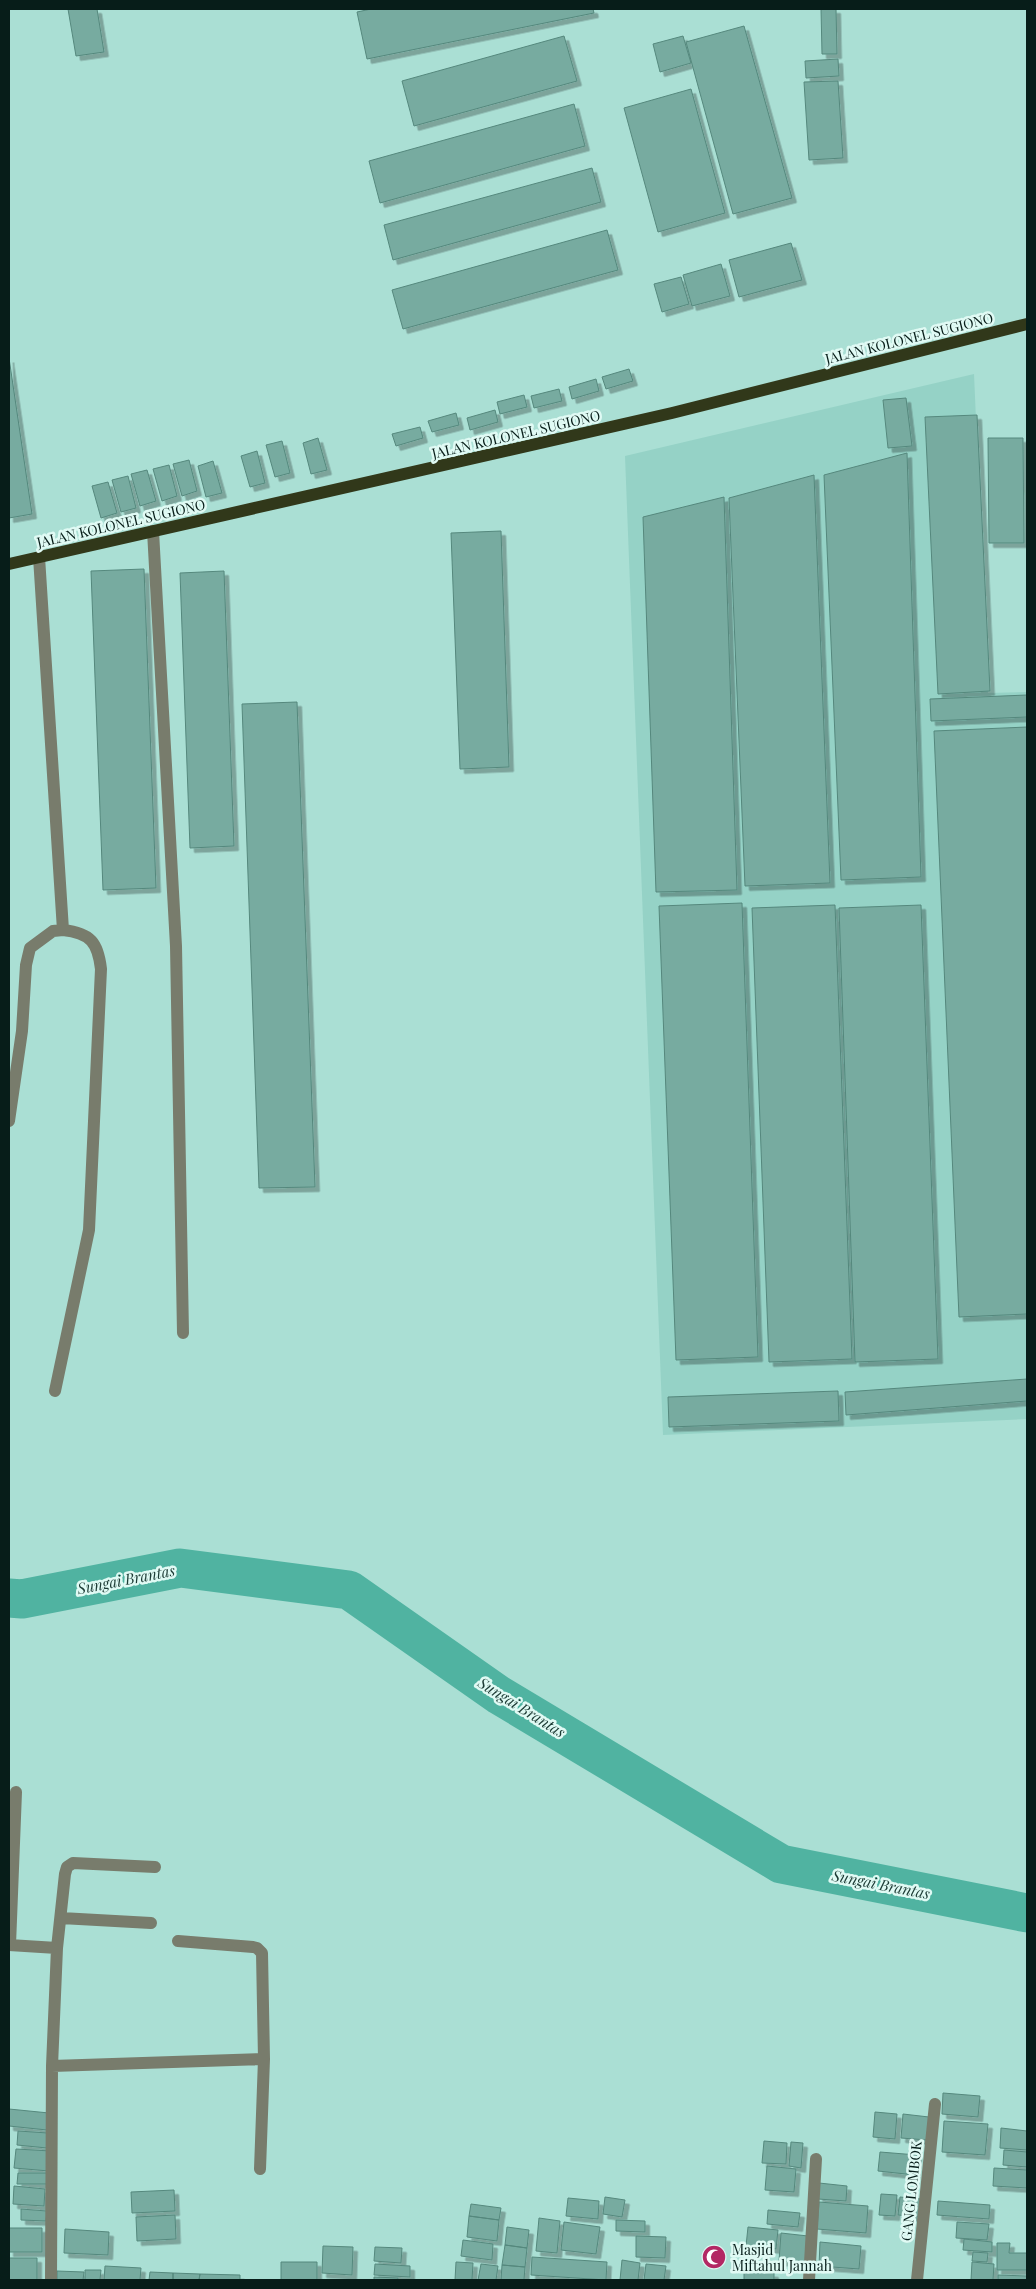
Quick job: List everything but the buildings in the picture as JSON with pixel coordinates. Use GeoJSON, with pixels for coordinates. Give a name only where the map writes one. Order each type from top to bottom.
{"type":"FeatureCollection","features":[{"type":"Feature","properties":{"kind":"main road","name":"JALAN KOLONEL SUGIONO"},"geometry":{"type":"LineString","coordinates":[[9,564],[672,413],[1027,324]]}},
{"type":"Feature","properties":{"kind":"street"},"geometry":{"type":"LineString","coordinates":[[153,531],[176,946],[183,1333]]}},
{"type":"Feature","properties":{"kind":"street"},"geometry":{"type":"LineString","coordinates":[[39,557],[63,930]]}},
{"type":"Feature","properties":{"kind":"street"},"geometry":{"type":"LineString","coordinates":[[9,1120],[22,1031],[26,965],[30,948],[53,931],[78,931],[90,938],[99,950],[101,969],[89,1230],[55,1391]]}},
{"type":"Feature","properties":{"kind":"street"},"geometry":{"type":"LineString","coordinates":[[16,1792],[10,1945],[57,1948]]}},
{"type":"Feature","properties":{"kind":"street"},"geometry":{"type":"LineString","coordinates":[[51,2280],[52,2066],[57,1948],[64,1874],[67,1867],[73,1863],[155,1867]]}},
{"type":"Feature","properties":{"kind":"street"},"geometry":{"type":"LineString","coordinates":[[61,1918],[151,1923]]}},
{"type":"Feature","properties":{"kind":"street"},"geometry":{"type":"LineString","coordinates":[[178,1941],[253,1947],[260,1950],[262,1958],[264,2059],[260,2169]]}},
{"type":"Feature","properties":{"kind":"street"},"geometry":{"type":"LineString","coordinates":[[52,2066],[264,2059]]}},
{"type":"Feature","properties":{"kind":"street","name":"GANG LOMBOK"},"geometry":{"type":"LineString","coordinates":[[917,2280],[935,2104]]}},
{"type":"Feature","properties":{"kind":"street"},"geometry":{"type":"LineString","coordinates":[[809,2280],[816,2159]]}},
{"type":"Feature","properties":{"kind":"shaded area"},"geometry":{"type":"Polygon","coordinates":[[[974,374],[988,693],[1027,692],[1027,1419],[663,1435],[625,456],[974,374]]]}},
{"type":"Feature","properties":{"kind":"waterway","name":"Sungai Brantas"},"geometry":{"type":"LineString","coordinates":[[9,1598],[22,1599],[180,1568],[349,1590],[499,1695],[781,1864],[1027,1913]]}},
{"type":"Feature","properties":{"kind":"place","name":"Masjid Miftahul Jannah"},"geometry":{"type":"Point","coordinates":[714,2257]}}]}
